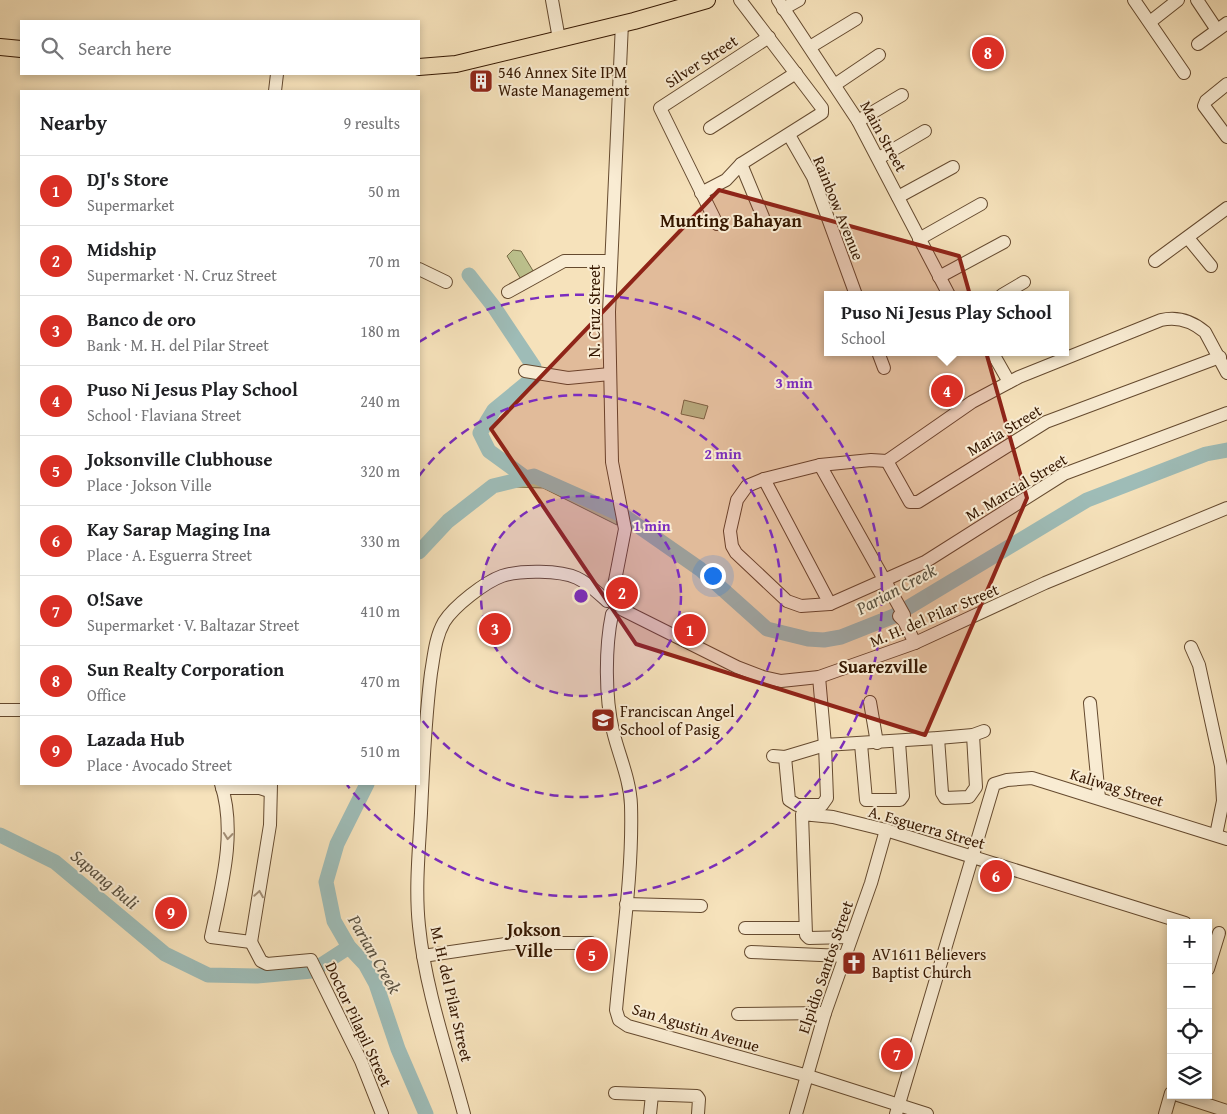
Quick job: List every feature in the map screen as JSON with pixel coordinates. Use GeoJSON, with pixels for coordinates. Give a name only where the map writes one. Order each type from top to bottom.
{"type":"FeatureCollection","features":[{"type":"Feature","properties":{"kind":"main road"},"geometry":{"type":"LineString","coordinates":[[420,67],[456,64],[622,24],[707,0]]}},
{"type":"Feature","properties":{"kind":"main road"},"geometry":{"type":"LineString","coordinates":[[0,47],[20,48]]}},
{"type":"Feature","properties":{"kind":"street"},"geometry":{"type":"LineString","coordinates":[[552,0],[559,39]]}},
{"type":"Feature","properties":{"kind":"street"},"geometry":{"type":"LineString","coordinates":[[701,192],[726,180],[741,164],[789,136],[822,113],[822,108],[740,0]]}},
{"type":"Feature","properties":{"kind":"street"},"geometry":{"type":"LineString","coordinates":[[781,4],[799,0]]}},
{"type":"Feature","properties":{"kind":"street"},"geometry":{"type":"LineString","coordinates":[[1134,0],[1184,73]]}},
{"type":"Feature","properties":{"kind":"street"},"geometry":{"type":"LineString","coordinates":[[1150,22],[1178,0]]}},
{"type":"Feature","properties":{"kind":"street"},"geometry":{"type":"LineString","coordinates":[[1197,0],[1222,26],[1198,44]]}},
{"type":"Feature","properties":{"kind":"street","name":"Main Street"},"geometry":{"type":"LineString","coordinates":[[781,4],[836,84],[858,121],[946,291]]}},
{"type":"Feature","properties":{"kind":"street"},"geometry":{"type":"LineString","coordinates":[[810,47],[856,19]]}},
{"type":"Feature","properties":{"kind":"street","name":"N. Cruz Street"},"geometry":{"type":"LineString","coordinates":[[610,599],[625,525],[612,462],[610,374],[610,261],[622,24]]}},
{"type":"Feature","properties":{"kind":"street","name":"Silver Street"},"geometry":{"type":"LineString","coordinates":[[717,224],[660,108],[769,36]]}},
{"type":"Feature","properties":{"kind":"street"},"geometry":{"type":"LineString","coordinates":[[836,84],[879,55]]}},
{"type":"Feature","properties":{"kind":"street"},"geometry":{"type":"LineString","coordinates":[[710,128],[796,73]]}},
{"type":"Feature","properties":{"kind":"street"},"geometry":{"type":"LineString","coordinates":[[275,90],[277,75]]}},
{"type":"Feature","properties":{"kind":"street"},"geometry":{"type":"LineString","coordinates":[[1227,84],[1206,101],[1204,106],[1227,137]]}},
{"type":"Feature","properties":{"kind":"street"},"geometry":{"type":"LineString","coordinates":[[858,121],[902,95]]}},
{"type":"Feature","properties":{"kind":"street"},"geometry":{"type":"LineString","coordinates":[[878,158],[925,131]]}},
{"type":"Feature","properties":{"kind":"street","name":"Rainbow Avenue"},"geometry":{"type":"LineString","coordinates":[[789,136],[813,177],[855,291]]}},
{"type":"Feature","properties":{"kind":"street"},"geometry":{"type":"LineString","coordinates":[[741,164],[764,218]]}},
{"type":"Feature","properties":{"kind":"street"},"geometry":{"type":"LineString","coordinates":[[898,197],[953,167]]}},
{"type":"Feature","properties":{"kind":"street"},"geometry":{"type":"LineString","coordinates":[[919,239],[982,204]]}},
{"type":"Feature","properties":{"kind":"street"},"geometry":{"type":"LineString","coordinates":[[1155,261],[1225,214]]}},
{"type":"Feature","properties":{"kind":"street"},"geometry":{"type":"LineString","coordinates":[[1188,238],[1210,266]]}},
{"type":"Feature","properties":{"kind":"street"},"geometry":{"type":"LineString","coordinates":[[939,277],[1004,242]]}},
{"type":"Feature","properties":{"kind":"street"},"geometry":{"type":"LineString","coordinates":[[508,292],[564,262],[610,261]]}},
{"type":"Feature","properties":{"kind":"street"},"geometry":{"type":"LineString","coordinates":[[420,269],[446,282]]}},
{"type":"Feature","properties":{"kind":"street"},"geometry":{"type":"LineString","coordinates":[[1009,291],[1024,282]]}},
{"type":"Feature","properties":{"kind":"street"},"geometry":{"type":"LineString","coordinates":[[1069,354],[1169,318],[1186,320],[1205,332],[1227,373]]}},
{"type":"Feature","properties":{"kind":"street"},"geometry":{"type":"LineString","coordinates":[[880,356],[884,368]]}},
{"type":"Feature","properties":{"kind":"street"},"geometry":{"type":"LineString","coordinates":[[994,356],[1009,382]]}},
{"type":"Feature","properties":{"kind":"street"},"geometry":{"type":"LineString","coordinates":[[887,461],[972,402],[1063,356]]}},
{"type":"Feature","properties":{"kind":"street","name":"Maria Street"},"geometry":{"type":"LineString","coordinates":[[887,461],[910,502],[918,502],[1046,422],[1220,357]]}},
{"type":"Feature","properties":{"kind":"street"},"geometry":{"type":"LineString","coordinates":[[530,372],[568,378],[610,374]]}},
{"type":"Feature","properties":{"kind":"street","name":"M. Marcial Street"},"geometry":{"type":"LineString","coordinates":[[887,461],[871,460],[820,465],[764,479],[744,488],[737,500],[730,531],[732,546],[736,554],[787,601],[801,606],[830,604],[925,562],[1064,474],[1227,413]]}},
{"type":"Feature","properties":{"kind":"street"},"geometry":{"type":"LineString","coordinates":[[820,465],[883,580],[915,644]]}},
{"type":"Feature","properties":{"kind":"street"},"geometry":{"type":"LineString","coordinates":[[764,479],[830,604]]}},
{"type":"Feature","properties":{"kind":"street","name":"M. H. del Pilar Street"},"geometry":{"type":"LineString","coordinates":[[464,1114],[424,956],[419,926],[418,891],[423,758],[436,640],[445,621],[459,606],[492,580],[522,572],[559,573],[578,578],[610,599],[618,596],[623,600],[618,612],[737,667],[763,677],[781,681],[819,677],[915,644],[1045,583],[1227,508]]}},
{"type":"Feature","properties":{"kind":"street","name":"San Agustin Avenue"},"geometry":{"type":"LineString","coordinates":[[618,612],[607,651],[611,717],[628,782],[631,806],[626,904],[616,1010],[619,1020],[628,1026],[808,1076],[897,1110],[927,1114]]}},
{"type":"Feature","properties":{"kind":"street"},"geometry":{"type":"LineString","coordinates":[[1191,646],[1199,666],[1221,766],[1223,801],[1222,837]]}},
{"type":"Feature","properties":{"kind":"street"},"geometry":{"type":"LineString","coordinates":[[819,677],[825,745],[827,798],[822,805],[797,805],[790,800],[779,757],[825,745],[899,742],[979,733],[976,788],[969,797],[945,798],[942,793],[938,738]]}},
{"type":"Feature","properties":{"kind":"street"},"geometry":{"type":"LineString","coordinates":[[870,702],[878,743]]}},
{"type":"Feature","properties":{"kind":"street"},"geometry":{"type":"LineString","coordinates":[[1090,703],[1099,798]]}},
{"type":"Feature","properties":{"kind":"street"},"geometry":{"type":"LineString","coordinates":[[0,710],[20,710]]}},
{"type":"Feature","properties":{"kind":"street"},"geometry":{"type":"LineString","coordinates":[[860,744],[866,800],[868,802],[900,800],[903,796],[899,742]]}},
{"type":"Feature","properties":{"kind":"street","name":"Kaliwag Street"},"geometry":{"type":"LineString","coordinates":[[974,857],[992,787],[996,782],[1032,778],[1222,837]]}},
{"type":"Feature","properties":{"kind":"street"},"geometry":{"type":"LineString","coordinates":[[222,786],[270,787],[270,825],[251,942],[211,937],[225,861],[229,824],[222,786]]}},
{"type":"Feature","properties":{"kind":"street","name":"A. Esguerra Street"},"geometry":{"type":"LineString","coordinates":[[804,928],[802,814],[832,817],[886,830],[1172,919]]}},
{"type":"Feature","properties":{"kind":"street","name":"Elpidio Santos Street"},"geometry":{"type":"LineString","coordinates":[[796,1114],[825,1013],[844,956],[872,883],[886,830]]}},
{"type":"Feature","properties":{"kind":"street"},"geometry":{"type":"LineString","coordinates":[[897,1110],[974,857]]}},
{"type":"Feature","properties":{"kind":"street"},"geometry":{"type":"LineString","coordinates":[[626,904],[701,906]]}},
{"type":"Feature","properties":{"kind":"street"},"geometry":{"type":"LineString","coordinates":[[745,928],[804,928],[808,938],[851,937]]}},
{"type":"Feature","properties":{"kind":"street"},"geometry":{"type":"LineString","coordinates":[[1209,964],[1218,933]]}},
{"type":"Feature","properties":{"kind":"street","name":"Doctor Pilapil Street"},"geometry":{"type":"LineString","coordinates":[[251,942],[261,962],[267,964],[311,960],[361,1061],[382,1114]]}},
{"type":"Feature","properties":{"kind":"street"},"geometry":{"type":"LineString","coordinates":[[424,956],[512,943],[591,943]]}},
{"type":"Feature","properties":{"kind":"street"},"geometry":{"type":"LineString","coordinates":[[751,952],[844,956]]}},
{"type":"Feature","properties":{"kind":"street"},"geometry":{"type":"LineString","coordinates":[[738,1014],[825,1013]]}},
{"type":"Feature","properties":{"kind":"street"},"geometry":{"type":"LineString","coordinates":[[615,1094],[697,1096],[699,1099],[698,1114]]}},
{"type":"Feature","properties":{"kind":"street"},"geometry":{"type":"LineString","coordinates":[[650,1114],[652,1095]]}},
{"type":"Feature","properties":{"kind":"street"},"geometry":{"type":"LineString","coordinates":[[1164,1114],[1169,1099]]}},
{"type":"Feature","properties":{"kind":"street"},"geometry":{"type":"LineString","coordinates":[[1190,1099],[1227,1111]]}},
{"type":"Feature","properties":{"kind":"highlighted area"},"geometry":{"type":"Polygon","coordinates":[[[719,190],[959,256],[1027,498],[925,735],[636,644],[491,429],[719,190]]]}},
{"type":"Feature","properties":{"kind":"green space"},"geometry":{"type":"Polygon","coordinates":[[[513,250],[521,251],[535,274],[522,281],[507,256],[513,250]]]}},
{"type":"Feature","properties":{"kind":"green space"},"geometry":{"type":"Polygon","coordinates":[[[684,400],[708,406],[704,419],[681,414],[684,400]]]}},
{"type":"Feature","properties":{"kind":"green space"},"geometry":{"type":"Polygon","coordinates":[[[527,481],[563,490],[616,519],[617,525],[543,488],[516,487],[516,483],[527,481]]]}},
{"type":"Feature","properties":{"kind":"waterway"},"geometry":{"type":"LineString","coordinates":[[469,275],[494,307],[534,367],[533,378],[494,410],[480,433],[489,451],[526,478]]}},
{"type":"Feature","properties":{"kind":"waterway","name":"Parian Creek"},"geometry":{"type":"LineString","coordinates":[[420,551],[448,521],[493,486],[534,476],[624,516],[700,569],[767,629],[808,639],[824,640],[841,637],[894,616],[1087,500],[1206,454],[1227,450]]}},
{"type":"Feature","properties":{"kind":"waterway","name":"Parian Creek"},"geometry":{"type":"LineString","coordinates":[[366,785],[337,844],[326,882],[334,921],[349,947],[365,964],[376,984],[398,1049],[426,1114]]}},
{"type":"Feature","properties":{"kind":"waterway","name":"Sapang Buli"},"geometry":{"type":"LineString","coordinates":[[0,835],[55,862],[165,954],[208,975],[257,976],[312,971],[349,947]]}},
{"type":"Feature","properties":{"kind":"place","name":"Sun Realty Corporation"},"geometry":{"type":"Point","coordinates":[988,53]}},
{"type":"Feature","properties":{"kind":"place","name":"546 Annex Site IPM Waste Management"},"geometry":{"type":"Point","coordinates":[481,81]}},
{"type":"Feature","properties":{"kind":"place","name":"Puso Ni Jesus Play School"},"geometry":{"type":"Point","coordinates":[947,391]}},
{"type":"Feature","properties":{"kind":"place","name":"Midship"},"geometry":{"type":"Point","coordinates":[622,593]}},
{"type":"Feature","properties":{"kind":"place","name":"Banco de oro"},"geometry":{"type":"Point","coordinates":[495,629]}},
{"type":"Feature","properties":{"kind":"place","name":"DJ's Store"},"geometry":{"type":"Point","coordinates":[690,630]}},
{"type":"Feature","properties":{"kind":"place","name":"Franciscan Angel School of Pasig"},"geometry":{"type":"Point","coordinates":[603,720]}},
{"type":"Feature","properties":{"kind":"place","name":"Kay Sarap Maging Ina"},"geometry":{"type":"Point","coordinates":[996,876]}},
{"type":"Feature","properties":{"kind":"place","name":"Lazada Hub"},"geometry":{"type":"Point","coordinates":[171,913]}},
{"type":"Feature","properties":{"kind":"place","name":"Joksonville Clubhouse"},"geometry":{"type":"Point","coordinates":[592,955]}},
{"type":"Feature","properties":{"kind":"place","name":"AV1611 Believers Baptist Church"},"geometry":{"type":"Point","coordinates":[854,963]}},
{"type":"Feature","properties":{"kind":"place","name":"O!Save"},"geometry":{"type":"Point","coordinates":[897,1054]}},
{"type":"Feature","properties":{"kind":"district","name":"Munting Bahayan"},"geometry":{"type":"Point","coordinates":[731,220]}},
{"type":"Feature","properties":{"kind":"district","name":"Suarezville"},"geometry":{"type":"Point","coordinates":[883,666]}},
{"type":"Feature","properties":{"kind":"district","name":"Jokson Ville"},"geometry":{"type":"Point","coordinates":[534,940]}}]}
